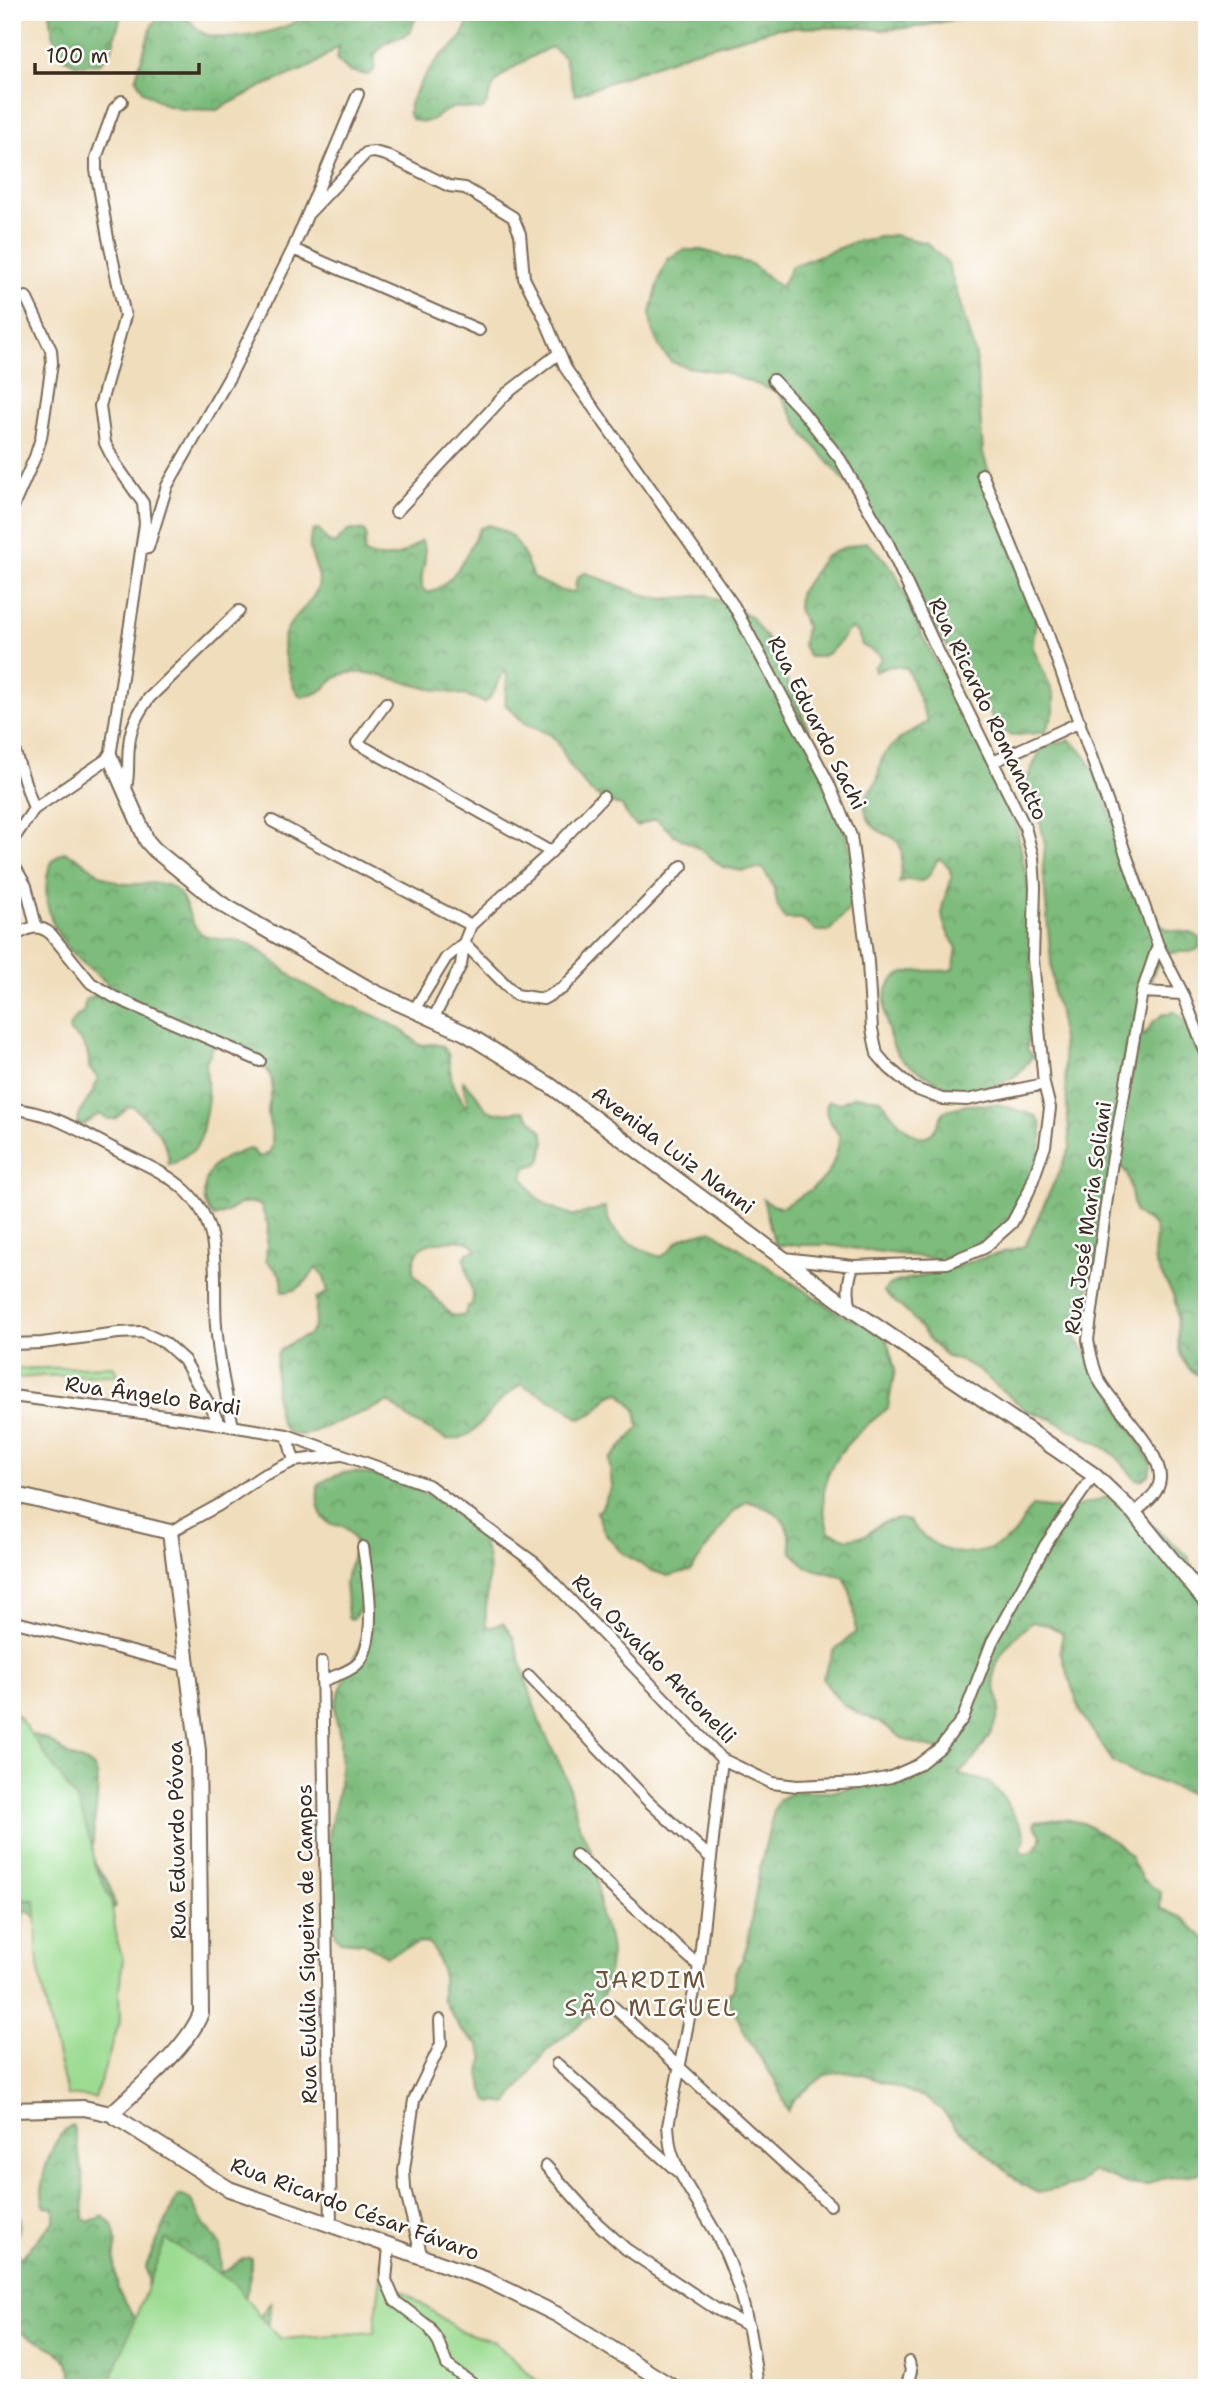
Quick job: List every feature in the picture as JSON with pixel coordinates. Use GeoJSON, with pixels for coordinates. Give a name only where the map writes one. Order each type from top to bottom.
{"type":"FeatureCollection","features":[{"type":"Feature","properties":{"kind":"street"},"geometry":{"type":"LineString","coordinates":[[140,560],[146,552],[167,486],[230,376],[293,249],[358,94]]}},
{"type":"Feature","properties":{"kind":"street"},"geometry":{"type":"LineString","coordinates":[[12,841],[34,809],[110,757],[140,560],[145,513],[143,503],[115,463],[105,443],[100,406],[125,316],[108,238],[96,158],[114,108],[122,101]]}},
{"type":"Feature","properties":{"kind":"street","name":"Rua Eduardo Sachi"},"geometry":{"type":"LineString","coordinates":[[307,215],[366,153],[374,152],[386,155],[449,186],[465,188],[513,218],[520,233],[522,271],[558,354],[586,399],[734,606],[828,782],[851,836],[877,1054],[889,1068],[914,1088],[943,1099],[967,1100],[1044,1084]]}},
{"type":"Feature","properties":{"kind":"street"},"geometry":{"type":"LineString","coordinates":[[293,249],[479,330]]}},
{"type":"Feature","properties":{"kind":"street"},"geometry":{"type":"LineString","coordinates":[[12,509],[41,438],[52,363],[51,350],[26,297]]}},
{"type":"Feature","properties":{"kind":"street"},"geometry":{"type":"LineString","coordinates":[[397,512],[506,394],[558,354]]}},
{"type":"Feature","properties":{"kind":"street","name":"Rua Ricardo Romanatto"},"geometry":{"type":"LineString","coordinates":[[773,380],[803,412],[840,459],[888,543],[1025,827],[1033,857],[1033,959],[1044,1084],[1050,1108],[1045,1146],[1029,1191],[1012,1223],[984,1248],[947,1263],[853,1266],[781,1258]]}},
{"type":"Feature","properties":{"kind":"street"},"geometry":{"type":"LineString","coordinates":[[982,474],[1046,629],[1158,945],[1183,994],[1207,1056]]}},
{"type":"Feature","properties":{"kind":"street"},"geometry":{"type":"LineString","coordinates":[[124,793],[129,778],[129,744],[138,713],[149,698],[239,611]]}},
{"type":"Feature","properties":{"kind":"street"},"geometry":{"type":"LineString","coordinates":[[386,703],[357,743],[551,852]]}},
{"type":"Feature","properties":{"kind":"street"},"geometry":{"type":"LineString","coordinates":[[993,762],[1080,722]]}},
{"type":"Feature","properties":{"kind":"street"},"geometry":{"type":"LineString","coordinates":[[12,744],[34,809]]}},
{"type":"Feature","properties":{"kind":"street","name":"Avenida Luiz Nanni"},"geometry":{"type":"LineString","coordinates":[[110,757],[147,841],[220,903],[376,993],[465,1033],[551,1086],[850,1309],[1094,1475],[1134,1513],[1207,1603]]}},
{"type":"Feature","properties":{"kind":"street"},"geometry":{"type":"LineString","coordinates":[[433,1019],[461,965],[464,943],[471,925],[551,852],[603,797]]}},
{"type":"Feature","properties":{"kind":"street"},"geometry":{"type":"LineString","coordinates":[[272,821],[471,925]]}},
{"type":"Feature","properties":{"kind":"street"},"geometry":{"type":"LineString","coordinates":[[12,862],[26,886],[36,926]]}},
{"type":"Feature","properties":{"kind":"street"},"geometry":{"type":"LineString","coordinates":[[464,943],[516,995],[543,999],[564,988],[682,866]]}},
{"type":"Feature","properties":{"kind":"street"},"geometry":{"type":"LineString","coordinates":[[12,937],[36,926],[43,928],[51,934],[91,984],[133,1006],[260,1061]]}},
{"type":"Feature","properties":{"kind":"street"},"geometry":{"type":"LineString","coordinates":[[414,1010],[446,958],[464,943]]}},
{"type":"Feature","properties":{"kind":"street","name":"Rua José Maria Soliani"},"geometry":{"type":"LineString","coordinates":[[1134,1513],[1158,1489],[1158,1464],[1100,1382],[1093,1366],[1088,1340],[1111,1168],[1142,992],[1158,945]]}},
{"type":"Feature","properties":{"kind":"street"},"geometry":{"type":"LineString","coordinates":[[1142,992],[1183,994]]}},
{"type":"Feature","properties":{"kind":"street"},"geometry":{"type":"LineString","coordinates":[[12,1109],[30,1110],[83,1133],[165,1175],[185,1189],[199,1205],[212,1234],[216,1265],[219,1355],[233,1426]]}},
{"type":"Feature","properties":{"kind":"street"},"geometry":{"type":"LineString","coordinates":[[819,1285],[829,1263]]}},
{"type":"Feature","properties":{"kind":"street"},"geometry":{"type":"LineString","coordinates":[[850,1309],[848,1294],[853,1266]]}},
{"type":"Feature","properties":{"kind":"street"},"geometry":{"type":"LineString","coordinates":[[12,1344],[142,1332],[165,1343],[184,1360],[220,1423]]}},
{"type":"Feature","properties":{"kind":"street","name":"Rua Ângelo Bardi"},"geometry":{"type":"LineString","coordinates":[[12,1396],[220,1423],[287,1436],[344,1455]]}},
{"type":"Feature","properties":{"kind":"street"},"geometry":{"type":"LineString","coordinates":[[287,1436],[294,1461]]}},
{"type":"Feature","properties":{"kind":"street"},"geometry":{"type":"LineString","coordinates":[[12,1494],[170,1532],[219,1505],[262,1476],[294,1461],[344,1455]]}},
{"type":"Feature","properties":{"kind":"street","name":"Rua Osvaldo Antonelli"},"geometry":{"type":"LineString","coordinates":[[344,1455],[429,1485],[536,1564],[722,1759],[772,1783],[797,1786],[860,1783],[891,1777],[918,1765],[941,1748],[963,1718],[992,1642],[1046,1544],[1094,1475]]}},
{"type":"Feature","properties":{"kind":"street","name":"Rua Eduardo Póvoa"},"geometry":{"type":"LineString","coordinates":[[111,2114],[180,2046],[195,2029],[201,2013],[198,1751],[170,1532]]}},
{"type":"Feature","properties":{"kind":"street"},"geometry":{"type":"LineString","coordinates":[[322,1681],[351,1668],[360,1661],[366,1647],[372,1604],[362,1547]]}},
{"type":"Feature","properties":{"kind":"street"},"geometry":{"type":"LineString","coordinates":[[12,1621],[187,1666]]}},
{"type":"Feature","properties":{"kind":"street","name":"Rua Eulália Siqueira de Campos"},"geometry":{"type":"LineString","coordinates":[[322,1662],[331,2224]]}},
{"type":"Feature","properties":{"kind":"street"},"geometry":{"type":"LineString","coordinates":[[528,1675],[648,1801],[711,1858]]}},
{"type":"Feature","properties":{"kind":"street"},"geometry":{"type":"LineString","coordinates":[[722,1759],[699,1966],[668,2126],[671,2152],[720,2242],[735,2276],[749,2326],[758,2388]]}},
{"type":"Feature","properties":{"kind":"street"},"geometry":{"type":"LineString","coordinates":[[576,1855],[699,1966]]}},
{"type":"Feature","properties":{"kind":"street"},"geometry":{"type":"LineString","coordinates":[[609,2003],[830,2205]]}},
{"type":"Feature","properties":{"kind":"street"},"geometry":{"type":"LineString","coordinates":[[422,2258],[407,2200],[404,2170],[414,2100],[441,2044],[440,2020]]}},
{"type":"Feature","properties":{"kind":"street"},"geometry":{"type":"LineString","coordinates":[[557,2064],[682,2175]]}},
{"type":"Feature","properties":{"kind":"street","name":"Rua Ricardo César Fávaro"},"geometry":{"type":"LineString","coordinates":[[12,2110],[84,2108],[111,2114],[229,2189],[485,2279],[547,2310],[674,2388]]}},
{"type":"Feature","properties":{"kind":"street"},"geometry":{"type":"LineString","coordinates":[[546,2166],[569,2193],[626,2249],[716,2309],[749,2326]]}},
{"type":"Feature","properties":{"kind":"street"},"geometry":{"type":"LineString","coordinates":[[388,2247],[386,2280],[395,2301],[429,2327],[447,2365],[478,2388]]}},
{"type":"Feature","properties":{"kind":"street"},"geometry":{"type":"LineString","coordinates":[[906,2388],[911,2371],[909,2362]]}},
{"type":"Feature","properties":{"kind":"green space"},"geometry":{"type":"Polygon","coordinates":[[[50,12],[122,12],[111,51],[99,64],[77,65],[61,57],[53,34],[50,12]]]}},
{"type":"Feature","properties":{"kind":"green space"},"geometry":{"type":"Polygon","coordinates":[[[308,12],[418,12],[410,33],[385,43],[375,54],[374,71],[367,75],[349,71],[337,60],[339,46],[312,66],[261,87],[217,110],[181,109],[165,105],[143,91],[136,77],[152,25],[163,13],[180,13],[205,34],[228,37],[275,30],[300,19],[308,12]]]}},
{"type":"Feature","properties":{"kind":"green space"},"geometry":{"type":"Polygon","coordinates":[[[472,12],[992,12],[917,27],[881,30],[859,27],[778,28],[691,52],[575,95],[564,57],[552,47],[520,63],[498,80],[482,110],[452,108],[429,121],[414,120],[409,116],[409,108],[417,88],[443,54],[460,38],[472,12]]]}},
{"type":"Feature","properties":{"kind":"green space"},"geometry":{"type":"Polygon","coordinates":[[[893,235],[927,243],[948,264],[976,357],[983,453],[1001,522],[1035,613],[1033,648],[1054,695],[1054,712],[1045,732],[1011,736],[997,727],[981,694],[926,615],[911,572],[884,537],[859,497],[804,434],[778,392],[723,372],[671,362],[660,348],[652,330],[650,314],[660,277],[668,259],[684,250],[702,250],[751,264],[781,287],[792,266],[857,241],[893,235]]]}},
{"type":"Feature","properties":{"kind":"green space"},"geometry":{"type":"Polygon","coordinates":[[[489,525],[508,534],[519,545],[534,579],[560,590],[575,592],[578,578],[586,573],[649,597],[665,599],[707,595],[750,616],[772,646],[815,744],[821,750],[858,874],[848,910],[829,931],[816,931],[802,919],[785,919],[778,907],[773,885],[762,868],[742,871],[723,867],[700,849],[674,835],[656,819],[637,826],[629,819],[622,806],[607,802],[590,791],[571,768],[557,741],[550,734],[526,725],[505,704],[506,670],[484,703],[462,695],[357,672],[339,676],[317,693],[301,697],[298,694],[285,657],[283,641],[288,627],[311,600],[318,587],[318,572],[310,546],[314,530],[319,529],[327,541],[334,544],[349,530],[364,531],[364,554],[380,557],[401,554],[421,540],[425,553],[423,590],[430,593],[454,574],[480,528],[489,525]]]}},
{"type":"Feature","properties":{"kind":"green space"},"geometry":{"type":"Polygon","coordinates":[[[866,542],[895,572],[920,631],[1014,813],[1032,909],[1031,999],[1027,1049],[1033,1056],[1015,1076],[989,1087],[970,1090],[951,1088],[910,1066],[900,1058],[887,1028],[886,995],[894,979],[914,971],[951,970],[957,948],[942,916],[951,878],[947,865],[940,859],[937,860],[930,875],[924,880],[907,879],[899,883],[901,848],[897,841],[876,829],[870,822],[864,804],[877,780],[885,754],[902,738],[928,722],[907,668],[891,666],[875,672],[874,667],[881,660],[880,655],[862,645],[858,633],[851,628],[825,655],[809,657],[803,645],[806,626],[798,609],[799,594],[824,557],[866,542]]]}},
{"type":"Feature","properties":{"kind":"green space"},"geometry":{"type":"Polygon","coordinates":[[[1069,740],[1080,749],[1096,776],[1123,852],[1161,925],[1200,938],[1199,948],[1191,952],[1168,954],[1156,967],[1145,1003],[1142,1034],[1144,1036],[1154,1021],[1164,1014],[1174,1012],[1182,1017],[1207,1067],[1207,1381],[1194,1373],[1181,1356],[1175,1301],[1155,1262],[1155,1229],[1135,1212],[1128,1176],[1121,1166],[1111,1186],[1092,1279],[1072,1333],[1094,1365],[1106,1376],[1118,1407],[1149,1459],[1149,1475],[1141,1480],[1135,1479],[1117,1457],[1105,1448],[1052,1419],[1026,1410],[980,1372],[966,1363],[948,1357],[934,1345],[910,1315],[884,1292],[887,1287],[897,1282],[1025,1246],[1070,1148],[1064,1060],[1059,1012],[1054,997],[1043,868],[1045,845],[1041,826],[1024,785],[1042,747],[1069,740]]]}},
{"type":"Feature","properties":{"kind":"green space"},"geometry":{"type":"Polygon","coordinates":[[[64,852],[78,858],[104,877],[119,883],[172,887],[182,898],[198,931],[204,935],[250,945],[312,989],[392,1024],[419,1045],[443,1046],[448,1054],[452,1083],[465,1105],[467,1102],[463,1081],[487,1110],[496,1113],[524,1111],[542,1131],[545,1141],[541,1160],[526,1167],[523,1177],[535,1196],[548,1206],[575,1216],[605,1207],[617,1234],[660,1257],[683,1238],[711,1230],[844,1316],[884,1330],[895,1369],[888,1408],[858,1433],[835,1461],[824,1493],[824,1511],[829,1532],[848,1539],[866,1535],[881,1523],[900,1519],[910,1521],[920,1533],[942,1548],[972,1553],[991,1548],[1010,1538],[1032,1506],[1067,1510],[1107,1497],[1119,1498],[1188,1556],[1207,1605],[1207,1799],[1131,1772],[1113,1762],[1080,1712],[1060,1650],[1063,1633],[1048,1625],[1032,1622],[1013,1640],[998,1662],[994,1679],[999,1706],[996,1721],[977,1755],[959,1775],[987,1781],[1002,1795],[1025,1834],[1020,1849],[1022,1853],[1032,1852],[1041,1841],[1035,1822],[1065,1819],[1083,1823],[1117,1843],[1130,1856],[1142,1879],[1161,1893],[1160,1908],[1183,1918],[1207,1941],[1207,2166],[1201,2173],[1161,2179],[1145,2186],[1128,2184],[1092,2171],[1080,2184],[1038,2193],[1021,2184],[955,2126],[943,2111],[924,2097],[863,2075],[843,2072],[825,2075],[795,2099],[788,2111],[776,2082],[747,2037],[727,1996],[734,1989],[734,1973],[747,1945],[760,1867],[774,1810],[779,1799],[794,1792],[832,1792],[915,1770],[934,1760],[942,1750],[905,1740],[885,1725],[848,1707],[836,1697],[823,1678],[833,1651],[855,1633],[853,1604],[844,1577],[806,1567],[791,1551],[788,1530],[780,1517],[747,1501],[732,1513],[691,1570],[668,1576],[650,1570],[621,1552],[605,1533],[596,1512],[601,1509],[612,1486],[609,1460],[639,1428],[636,1410],[620,1392],[610,1395],[595,1412],[580,1419],[563,1406],[521,1384],[499,1402],[470,1433],[455,1439],[446,1439],[409,1419],[389,1402],[305,1435],[286,1430],[280,1421],[276,1402],[277,1354],[311,1332],[316,1315],[316,1298],[328,1292],[324,1276],[316,1268],[302,1285],[282,1292],[280,1274],[266,1261],[268,1226],[261,1206],[242,1203],[214,1217],[204,1198],[208,1175],[220,1161],[248,1149],[253,1150],[258,1157],[270,1151],[272,1139],[268,1112],[272,1080],[267,1069],[257,1060],[226,1044],[213,1047],[206,1062],[208,1100],[201,1137],[195,1149],[173,1164],[168,1164],[163,1139],[134,1107],[128,1107],[115,1119],[99,1114],[83,1125],[77,1124],[98,1078],[89,1068],[85,1047],[69,1028],[73,1020],[84,1011],[85,1000],[105,990],[107,984],[65,945],[50,914],[47,879],[52,863],[64,852]],[[458,1240],[425,1245],[414,1262],[413,1273],[451,1315],[464,1316],[468,1306],[472,1305],[473,1296],[464,1259],[467,1253],[476,1250],[469,1242],[458,1240]]]}},
{"type":"Feature","properties":{"kind":"green space"},"geometry":{"type":"Polygon","coordinates":[[[855,1096],[881,1099],[901,1124],[915,1135],[922,1136],[934,1131],[944,1111],[965,1105],[999,1104],[1036,1116],[1041,1123],[1042,1136],[1036,1171],[1005,1227],[972,1250],[956,1257],[937,1259],[827,1245],[777,1245],[763,1199],[782,1207],[822,1181],[833,1164],[840,1137],[829,1119],[827,1105],[829,1101],[841,1103],[855,1096]]]}},
{"type":"Feature","properties":{"kind":"green space"},"geometry":{"type":"Polygon","coordinates":[[[113,1366],[118,1375],[12,1379],[12,1369],[113,1366]]]}},
{"type":"Feature","properties":{"kind":"green space"},"geometry":{"type":"Polygon","coordinates":[[[356,1472],[415,1489],[436,1500],[455,1512],[482,1542],[489,1568],[486,1625],[489,1628],[503,1623],[513,1637],[539,1721],[566,1777],[580,1828],[592,1851],[601,1917],[611,1953],[606,1989],[595,2012],[546,2051],[507,2104],[488,2101],[480,2074],[484,2059],[478,2044],[461,2030],[442,1998],[442,1970],[431,1944],[419,1943],[387,1956],[364,1943],[340,1941],[336,1935],[328,1855],[330,1828],[340,1782],[340,1743],[335,1706],[363,1637],[367,1611],[364,1601],[354,1619],[348,1618],[345,1583],[356,1545],[343,1526],[333,1525],[323,1517],[318,1494],[319,1483],[342,1473],[356,1472]]]}},
{"type":"Feature","properties":{"kind":"green space"},"geometry":{"type":"Polygon","coordinates":[[[12,1707],[78,1802],[93,1849],[94,1864],[111,1900],[117,1941],[123,1959],[119,1990],[120,2021],[95,2098],[67,2095],[39,1971],[35,1900],[12,1899],[12,1707]]]}},
{"type":"Feature","properties":{"kind":"green space"},"geometry":{"type":"Polygon","coordinates":[[[35,1735],[95,1770],[98,1786],[93,1857],[109,1885],[115,1906],[112,1910],[45,1925],[24,1911],[21,1960],[15,1975],[15,1946],[12,1939],[12,1745],[27,1736],[35,1735]]]}},
{"type":"Feature","properties":{"kind":"green space"},"geometry":{"type":"Polygon","coordinates":[[[73,2125],[83,2178],[84,2219],[89,2222],[103,2216],[114,2227],[114,2264],[118,2290],[135,2319],[144,2311],[148,2279],[146,2266],[176,2199],[183,2195],[190,2199],[206,2227],[220,2244],[221,2272],[243,2259],[251,2258],[251,2277],[243,2305],[257,2320],[271,2302],[268,2331],[273,2340],[350,2337],[449,2388],[76,2388],[68,2362],[56,2350],[12,2328],[12,2257],[17,2255],[21,2258],[54,2221],[54,2208],[45,2207],[42,2198],[44,2174],[58,2138],[73,2125]]]}},
{"type":"Feature","properties":{"kind":"green space"},"geometry":{"type":"Polygon","coordinates":[[[12,2200],[20,2222],[12,2244],[12,2200]]]}},
{"type":"Feature","properties":{"kind":"green space"},"geometry":{"type":"Polygon","coordinates":[[[166,2239],[235,2284],[281,2339],[374,2332],[383,2258],[398,2288],[461,2331],[494,2342],[545,2388],[108,2388],[166,2239]]]}},
{"type":"Feature","properties":{"kind":"district","name":"JARDIM SÃO MIGUEL"},"geometry":{"type":"Point","coordinates":[651,1994]}}]}
